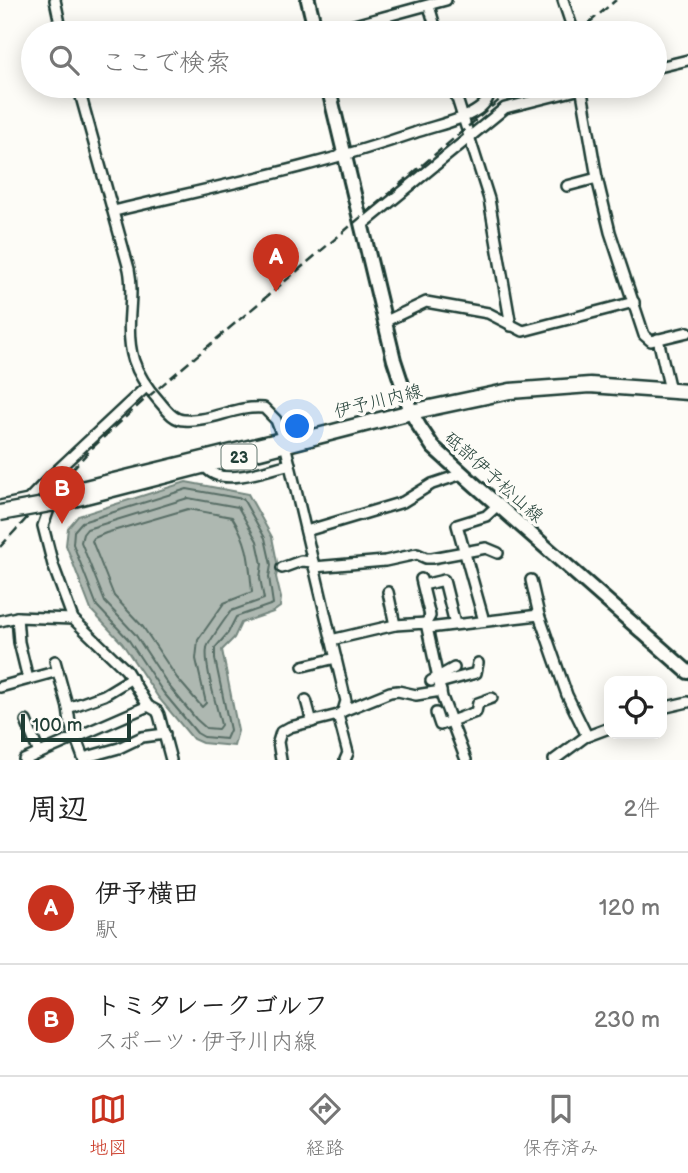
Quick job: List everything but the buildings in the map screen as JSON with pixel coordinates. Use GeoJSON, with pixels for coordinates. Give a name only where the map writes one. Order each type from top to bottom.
{"type":"FeatureCollection","features":[{"type":"Feature","properties":{"kind":"main road"},"geometry":{"type":"LineString","coordinates":[[308,0],[313,21]]}},
{"type":"Feature","properties":{"kind":"main road","name":"砥部伊予松山線"},"geometry":{"type":"LineString","coordinates":[[331,98],[384,322],[411,412],[433,447],[688,673]]}},
{"type":"Feature","properties":{"kind":"main road","name":"伊予川内線"},"geometry":{"type":"LineString","coordinates":[[0,513],[66,501],[205,466],[284,440],[531,388],[590,385],[688,392]]}},
{"type":"Feature","properties":{"kind":"street"},"geometry":{"type":"LineString","coordinates":[[55,0],[59,21]]}},
{"type":"Feature","properties":{"kind":"street"},"geometry":{"type":"LineString","coordinates":[[368,21],[446,0]]}},
{"type":"Feature","properties":{"kind":"street"},"geometry":{"type":"LineString","coordinates":[[563,0],[570,21]]}},
{"type":"Feature","properties":{"kind":"street"},"geometry":{"type":"LineString","coordinates":[[667,65],[688,60]]}},
{"type":"Feature","properties":{"kind":"street"},"geometry":{"type":"LineString","coordinates":[[81,98],[132,283],[129,331],[132,357],[139,376],[174,418],[204,418],[252,407],[264,408],[276,421],[284,440],[346,695],[341,713],[348,753],[345,760]]}},
{"type":"Feature","properties":{"kind":"street"},"geometry":{"type":"LineString","coordinates":[[457,98],[489,199],[511,326]]}},
{"type":"Feature","properties":{"kind":"street"},"geometry":{"type":"LineString","coordinates":[[114,211],[345,155],[476,111],[490,98]]}},
{"type":"Feature","properties":{"kind":"street"},"geometry":{"type":"LineString","coordinates":[[362,225],[505,108],[542,98]]}},
{"type":"Feature","properties":{"kind":"street"},"geometry":{"type":"LineString","coordinates":[[584,98],[597,178],[610,232],[644,335],[651,341],[688,332]]}},
{"type":"Feature","properties":{"kind":"street"},"geometry":{"type":"LineString","coordinates":[[567,186],[597,178]]}},
{"type":"Feature","properties":{"kind":"street"},"geometry":{"type":"LineString","coordinates":[[384,322],[426,302],[488,313],[523,331],[634,302]]}},
{"type":"Feature","properties":{"kind":"street"},"geometry":{"type":"LineString","coordinates":[[658,339],[670,390]]}},
{"type":"Feature","properties":{"kind":"street"},"geometry":{"type":"LineString","coordinates":[[0,506],[28,500],[146,387]]}},
{"type":"Feature","properties":{"kind":"street"},"geometry":{"type":"LineString","coordinates":[[171,760],[157,711],[148,706],[132,678],[73,619],[44,534],[45,519],[54,495],[58,492],[284,440]]}},
{"type":"Feature","properties":{"kind":"street"},"geometry":{"type":"LineString","coordinates":[[205,466],[209,473],[214,475],[236,477],[290,464]]}},
{"type":"Feature","properties":{"kind":"street"},"geometry":{"type":"LineString","coordinates":[[306,531],[403,502],[432,484],[462,474]]}},
{"type":"Feature","properties":{"kind":"street"},"geometry":{"type":"LineString","coordinates":[[484,621],[457,525],[486,516],[498,505]]}},
{"type":"Feature","properties":{"kind":"street"},"geometry":{"type":"LineString","coordinates":[[282,568],[301,561],[314,565],[385,561],[416,554],[432,558],[486,548],[498,553]]}},
{"type":"Feature","properties":{"kind":"street"},"geometry":{"type":"LineString","coordinates":[[455,624],[444,580],[422,582],[430,616],[427,625],[438,683],[466,760]]}},
{"type":"Feature","properties":{"kind":"street"},"geometry":{"type":"LineString","coordinates":[[531,580],[539,615],[568,695],[587,736]]}},
{"type":"Feature","properties":{"kind":"street"},"geometry":{"type":"LineString","coordinates":[[387,592],[395,625]]}},
{"type":"Feature","properties":{"kind":"street"},"geometry":{"type":"LineString","coordinates":[[331,640],[395,625],[455,624],[539,615]]}},
{"type":"Feature","properties":{"kind":"street"},"geometry":{"type":"LineString","coordinates":[[0,621],[17,617],[73,619]]}},
{"type":"Feature","properties":{"kind":"street"},"geometry":{"type":"LineString","coordinates":[[17,617],[19,642],[28,679]]}},
{"type":"Feature","properties":{"kind":"street"},"geometry":{"type":"LineString","coordinates":[[303,666],[336,658]]}},
{"type":"Feature","properties":{"kind":"street"},"geometry":{"type":"LineString","coordinates":[[281,760],[278,742],[281,732],[290,727],[341,713],[390,692],[416,695],[438,683],[476,673],[478,663]]}},
{"type":"Feature","properties":{"kind":"street"},"geometry":{"type":"LineString","coordinates":[[0,687],[28,679],[57,666],[70,723],[84,759],[142,737],[164,734]]}},
{"type":"Feature","properties":{"kind":"street"},"geometry":{"type":"LineString","coordinates":[[438,683],[454,668]]}},
{"type":"Feature","properties":{"kind":"street"},"geometry":{"type":"LineString","coordinates":[[68,708],[104,695],[132,678]]}},
{"type":"Feature","properties":{"kind":"street"},"geometry":{"type":"LineString","coordinates":[[436,713],[440,726],[476,712],[478,703],[492,698]]}},
{"type":"Feature","properties":{"kind":"street"},"geometry":{"type":"LineString","coordinates":[[306,700],[312,722]]}},
{"type":"Feature","properties":{"kind":"street"},"geometry":{"type":"LineString","coordinates":[[667,707],[688,702]]}},
{"type":"Feature","properties":{"kind":"street"},"geometry":{"type":"LineString","coordinates":[[24,760],[148,706]]}},
{"type":"Feature","properties":{"kind":"street"},"geometry":{"type":"LineString","coordinates":[[26,721],[39,753]]}},
{"type":"Feature","properties":{"kind":"street"},"geometry":{"type":"LineString","coordinates":[[554,760],[587,736],[604,730]]}},
{"type":"Feature","properties":{"kind":"water"},"geometry":{"type":"Polygon","coordinates":[[[186,482],[248,494],[272,537],[278,567],[276,577],[281,598],[280,607],[241,623],[234,638],[222,650],[238,731],[234,746],[202,743],[193,739],[158,697],[122,643],[91,610],[66,545],[68,528],[78,516],[186,482]]]}},
{"type":"Feature","properties":{"kind":"railway"},"geometry":{"type":"LineString","coordinates":[[591,21],[616,0]]}},
{"type":"Feature","properties":{"kind":"railway"},"geometry":{"type":"LineString","coordinates":[[0,547],[92,448],[142,402],[502,98]]}},
{"type":"Feature","properties":{"kind":"place","name":"伊予横田"},"geometry":{"type":"Point","coordinates":[276,292]}},
{"type":"Feature","properties":{"kind":"place","name":"トミタレークゴルフ"},"geometry":{"type":"Point","coordinates":[62,524]}}]}
